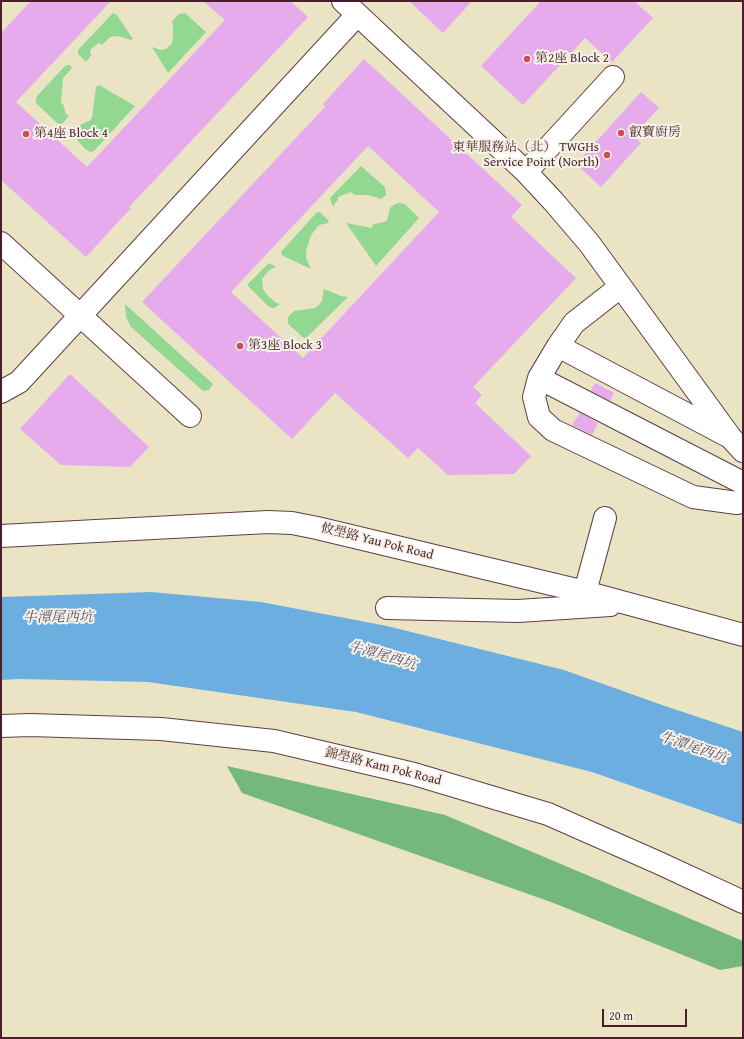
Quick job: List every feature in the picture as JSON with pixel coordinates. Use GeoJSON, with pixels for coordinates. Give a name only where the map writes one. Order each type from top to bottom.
{"type":"FeatureCollection","features":[{"type":"Feature","properties":{"kind":"street"},"geometry":{"type":"LineString","coordinates":[[1,392],[19,382],[81,314],[350,8],[526,172],[553,201],[584,237],[737,444]]}},
{"type":"Feature","properties":{"kind":"street"},"geometry":{"type":"LineString","coordinates":[[526,172],[614,78]]}},
{"type":"Feature","properties":{"kind":"street"},"geometry":{"type":"LineString","coordinates":[[1,243],[81,314],[190,416]]}},
{"type":"Feature","properties":{"kind":"street"},"geometry":{"type":"LineString","coordinates":[[620,287],[574,323],[558,346],[539,378],[534,397],[539,417],[553,430],[693,497],[737,503],[743,501]]}},
{"type":"Feature","properties":{"kind":"street"},"geometry":{"type":"LineString","coordinates":[[558,346],[737,444]]}},
{"type":"Feature","properties":{"kind":"street"},"geometry":{"type":"LineString","coordinates":[[539,378],[743,483]]}},
{"type":"Feature","properties":{"kind":"street"},"geometry":{"type":"LineString","coordinates":[[585,592],[605,518]]}},
{"type":"Feature","properties":{"kind":"street","name":"攸壆路 Yau Pok Road"},"geometry":{"type":"LineString","coordinates":[[1,536],[268,522],[292,523],[585,592],[743,635]]}},
{"type":"Feature","properties":{"kind":"street"},"geometry":{"type":"LineString","coordinates":[[387,608],[518,611],[627,604]]}},
{"type":"Feature","properties":{"kind":"street","name":"錦壆路 Kam Pok Road"},"geometry":{"type":"LineString","coordinates":[[1,726],[30,725],[161,729],[266,740],[414,774],[548,814],[743,902]]}},
{"type":"Feature","properties":{"kind":"green space"},"geometry":{"type":"Polygon","coordinates":[[[113,13],[116,14],[133,39],[131,40],[118,36],[110,37],[102,45],[99,43],[92,48],[90,51],[91,55],[86,62],[78,54],[78,50],[113,13]]]}},
{"type":"Feature","properties":{"kind":"green space"},"geometry":{"type":"Polygon","coordinates":[[[185,13],[206,32],[168,73],[152,47],[161,50],[166,49],[172,43],[172,21],[179,14],[185,13]]]}},
{"type":"Feature","properties":{"kind":"green space"},"geometry":{"type":"Polygon","coordinates":[[[66,65],[70,65],[72,68],[63,78],[61,104],[63,104],[66,114],[69,116],[63,123],[60,124],[57,123],[36,103],[36,100],[37,96],[66,65]]]}},
{"type":"Feature","properties":{"kind":"green space"},"geometry":{"type":"Polygon","coordinates":[[[99,85],[135,106],[94,151],[90,152],[84,148],[74,136],[78,126],[92,118],[96,87],[99,85]]]}},
{"type":"Feature","properties":{"kind":"green space"},"geometry":{"type":"Polygon","coordinates":[[[361,166],[385,187],[386,195],[381,199],[368,195],[355,195],[351,192],[338,197],[338,200],[334,204],[335,207],[332,205],[330,198],[361,166]]]}},
{"type":"Feature","properties":{"kind":"green space"},"geometry":{"type":"Polygon","coordinates":[[[395,204],[405,204],[419,218],[376,266],[346,223],[372,228],[372,225],[387,221],[390,208],[395,204]]]}},
{"type":"Feature","properties":{"kind":"green space"},"geometry":{"type":"Polygon","coordinates":[[[317,212],[320,212],[329,221],[328,223],[319,225],[311,235],[306,251],[306,258],[311,269],[283,256],[281,252],[317,212]]]}},
{"type":"Feature","properties":{"kind":"green space"},"geometry":{"type":"Polygon","coordinates":[[[269,263],[276,267],[269,270],[262,279],[263,289],[267,295],[275,302],[280,304],[274,308],[269,307],[248,286],[248,284],[269,263]]]}},
{"type":"Feature","properties":{"kind":"green space"},"geometry":{"type":"Polygon","coordinates":[[[324,289],[341,296],[348,297],[305,339],[288,324],[288,317],[294,311],[315,308],[319,305],[322,301],[324,289]]]}},
{"type":"Feature","properties":{"kind":"green space"},"geometry":{"type":"Polygon","coordinates":[[[125,304],[213,384],[209,390],[203,391],[131,327],[126,317],[125,304]]]}},
{"type":"Feature","properties":{"kind":"green space"},"geometry":{"type":"Polygon","coordinates":[[[227,766],[445,815],[743,941],[743,966],[720,970],[551,902],[242,793],[227,766]]]}},
{"type":"Feature","properties":{"kind":"water","name":"牛潭尾西坑"},"geometry":{"type":"Polygon","coordinates":[[[151,592],[261,602],[387,626],[564,670],[743,732],[743,825],[592,772],[356,712],[148,682],[20,679],[1,680],[1,597],[151,592]]]}},
{"type":"Feature","properties":{"kind":"building"},"geometry":{"type":"Polygon","coordinates":[[[31,1],[111,1],[16,102],[87,167],[225,20],[203,1],[290,1],[308,17],[129,207],[131,208],[86,257],[1,180],[1,33],[31,1]]]}},
{"type":"Feature","properties":{"kind":"building"},"geometry":{"type":"Polygon","coordinates":[[[409,1],[472,1],[443,33],[409,1]]]}},
{"type":"Feature","properties":{"kind":"building"},"geometry":{"type":"Polygon","coordinates":[[[541,1],[634,1],[653,18],[612,62],[585,38],[523,105],[481,66],[541,1]]]}},
{"type":"Feature","properties":{"kind":"building"},"geometry":{"type":"Polygon","coordinates":[[[364,59],[522,205],[511,217],[576,278],[473,387],[482,395],[475,403],[531,456],[514,474],[448,475],[418,448],[408,458],[335,393],[292,439],[142,302],[325,107],[323,104],[364,59]],[[368,146],[231,292],[303,358],[439,212],[368,146]]]}},
{"type":"Feature","properties":{"kind":"building"},"geometry":{"type":"Polygon","coordinates":[[[641,92],[659,108],[633,136],[641,143],[601,187],[576,164],[641,92]]]}},
{"type":"Feature","properties":{"kind":"building"},"geometry":{"type":"Polygon","coordinates":[[[70,374],[149,447],[130,467],[61,465],[20,429],[70,374]]]}},
{"type":"Feature","properties":{"kind":"building"},"geometry":{"type":"Polygon","coordinates":[[[595,383],[614,393],[610,401],[591,391],[595,383]]]}},
{"type":"Feature","properties":{"kind":"building"},"geometry":{"type":"Polygon","coordinates":[[[580,413],[598,423],[592,435],[572,425],[580,413]]]}},
{"type":"Feature","properties":{"kind":"place","name":"第2座 Block 2"},"geometry":{"type":"Point","coordinates":[527,59]}},
{"type":"Feature","properties":{"kind":"place","name":"叡寶廚房"},"geometry":{"type":"Point","coordinates":[621,133]}},
{"type":"Feature","properties":{"kind":"place","name":"第4座 Block 4"},"geometry":{"type":"Point","coordinates":[26,134]}},
{"type":"Feature","properties":{"kind":"place","name":"東華服務站（北） TWGHs Service Point (North)"},"geometry":{"type":"Point","coordinates":[607,155]}},
{"type":"Feature","properties":{"kind":"place","name":"第3座 Block 3"},"geometry":{"type":"Point","coordinates":[240,346]}}]}
